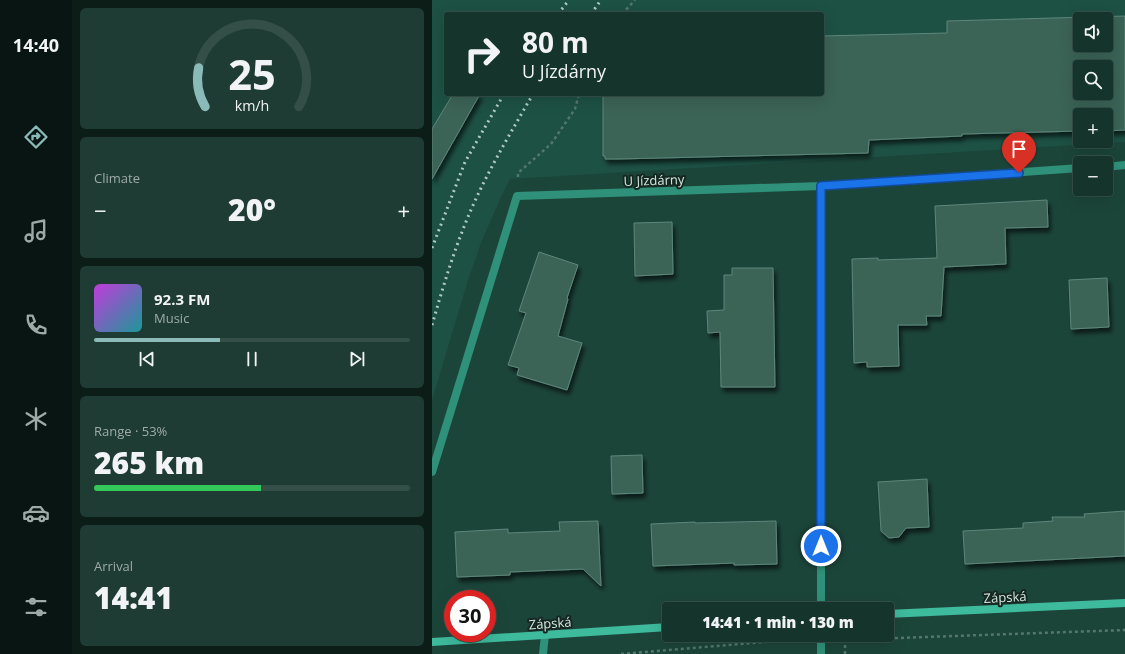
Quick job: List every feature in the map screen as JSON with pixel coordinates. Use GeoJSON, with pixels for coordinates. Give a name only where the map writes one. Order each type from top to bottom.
{"type":"FeatureCollection","features":[{"type":"Feature","properties":{"kind":"street"},"geometry":{"type":"LineString","coordinates":[[1113,166],[1125,165]]}},
{"type":"Feature","properties":{"kind":"street","name":"U Jízdárny"},"geometry":{"type":"LineString","coordinates":[[518,196],[821,186],[1073,168]]}},
{"type":"Feature","properties":{"kind":"street"},"geometry":{"type":"LineString","coordinates":[[821,186],[821,602]]}},
{"type":"Feature","properties":{"kind":"street"},"geometry":{"type":"LineString","coordinates":[[432,472],[518,196]]}},
{"type":"Feature","properties":{"kind":"street","name":"Zápská"},"geometry":{"type":"LineString","coordinates":[[894,614],[1125,603]]}},
{"type":"Feature","properties":{"kind":"street","name":"Zápská"},"geometry":{"type":"LineString","coordinates":[[432,642],[662,627]]}},
{"type":"Feature","properties":{"kind":"street"},"geometry":{"type":"LineString","coordinates":[[542,654],[544,635]]}},
{"type":"Feature","properties":{"kind":"street"},"geometry":{"type":"LineString","coordinates":[[821,642],[821,654]]}},
{"type":"Feature","properties":{"kind":"path"},"geometry":{"type":"LineString","coordinates":[[624,12],[635,0]]}},
{"type":"Feature","properties":{"kind":"path"},"geometry":{"type":"LineString","coordinates":[[518,196],[518,173],[551,144],[575,109],[578,96]]}},
{"type":"Feature","properties":{"kind":"path"},"geometry":{"type":"LineString","coordinates":[[894,639],[1125,630]]}},
{"type":"Feature","properties":{"kind":"path"},"geometry":{"type":"LineString","coordinates":[[621,654],[754,642]]}},
{"type":"Feature","properties":{"kind":"path"},"geometry":{"type":"LineString","coordinates":[[844,654],[845,642]]}},
{"type":"Feature","properties":{"kind":"shaded area"},"geometry":{"type":"Polygon","coordinates":[[[432,0],[1125,0],[1125,142],[1113,143],[1113,108],[1073,108],[1073,145],[510,179],[482,240],[468,280],[432,400],[432,0]]]}},
{"type":"Feature","properties":{"kind":"building"},"geometry":{"type":"Polygon","coordinates":[[[1113,16],[1125,16],[1125,130],[1113,131],[1113,108],[1073,108],[1073,131],[962,134],[962,136],[869,140],[868,153],[618,159],[605,159],[605,156],[603,156],[603,96],[824,96],[824,36],[947,33],[947,21],[1073,17],[1073,52],[1113,52],[1113,16]]]}},
{"type":"Feature","properties":{"kind":"building"},"geometry":{"type":"Polygon","coordinates":[[[452,96],[479,96],[432,179],[432,129],[452,96]]]}},
{"type":"Feature","properties":{"kind":"building"},"geometry":{"type":"Polygon","coordinates":[[[1047,200],[1048,227],[1005,228],[1006,264],[944,267],[941,316],[926,316],[927,325],[898,325],[899,366],[867,367],[867,362],[854,363],[852,259],[878,258],[878,260],[937,258],[935,206],[1047,200]]]}},
{"type":"Feature","properties":{"kind":"building"},"geometry":{"type":"Polygon","coordinates":[[[672,222],[673,274],[635,276],[634,223],[672,222]]]}},
{"type":"Feature","properties":{"kind":"building"},"geometry":{"type":"Polygon","coordinates":[[[539,252],[578,265],[567,298],[568,299],[558,336],[582,343],[567,390],[517,375],[519,368],[508,365],[526,313],[519,311],[539,252]]]}},
{"type":"Feature","properties":{"kind":"building"},"geometry":{"type":"Polygon","coordinates":[[[732,268],[773,268],[775,387],[721,387],[720,332],[708,333],[707,311],[724,310],[724,275],[732,275],[732,268]]]}},
{"type":"Feature","properties":{"kind":"building"},"geometry":{"type":"Polygon","coordinates":[[[1107,278],[1109,327],[1071,329],[1069,280],[1107,278]]]}},
{"type":"Feature","properties":{"kind":"building"},"geometry":{"type":"Polygon","coordinates":[[[642,455],[643,493],[612,494],[611,456],[642,455]]]}},
{"type":"Feature","properties":{"kind":"building"},"geometry":{"type":"Polygon","coordinates":[[[927,479],[929,527],[906,528],[899,537],[889,538],[881,531],[878,482],[927,479]]]}},
{"type":"Feature","properties":{"kind":"building"},"geometry":{"type":"Polygon","coordinates":[[[1125,511],[1125,556],[965,564],[963,531],[1023,528],[1023,523],[1053,521],[1052,517],[1085,517],[1084,514],[1125,511]]]}},
{"type":"Feature","properties":{"kind":"building"},"geometry":{"type":"Polygon","coordinates":[[[598,521],[601,586],[583,569],[510,572],[510,575],[457,577],[455,532],[508,529],[508,533],[560,531],[559,522],[598,521]]]}},
{"type":"Feature","properties":{"kind":"building"},"geometry":{"type":"Polygon","coordinates":[[[776,521],[777,564],[734,565],[734,563],[653,566],[651,524],[776,521]]]}},
{"type":"Feature","properties":{"kind":"railway"},"geometry":{"type":"LineString","coordinates":[[560,12],[569,0]]}},
{"type":"Feature","properties":{"kind":"railway"},"geometry":{"type":"LineString","coordinates":[[592,12],[601,0]]}},
{"type":"Feature","properties":{"kind":"railway"},"geometry":{"type":"LineString","coordinates":[[432,248],[465,162],[503,96]]}},
{"type":"Feature","properties":{"kind":"railway"},"geometry":{"type":"LineString","coordinates":[[432,325],[450,267],[469,214],[494,162],[532,96]]}},
{"type":"Feature","properties":{"kind":"route"},"geometry":{"type":"LineString","coordinates":[[821,546],[821,186],[1019,173]]}}]}
